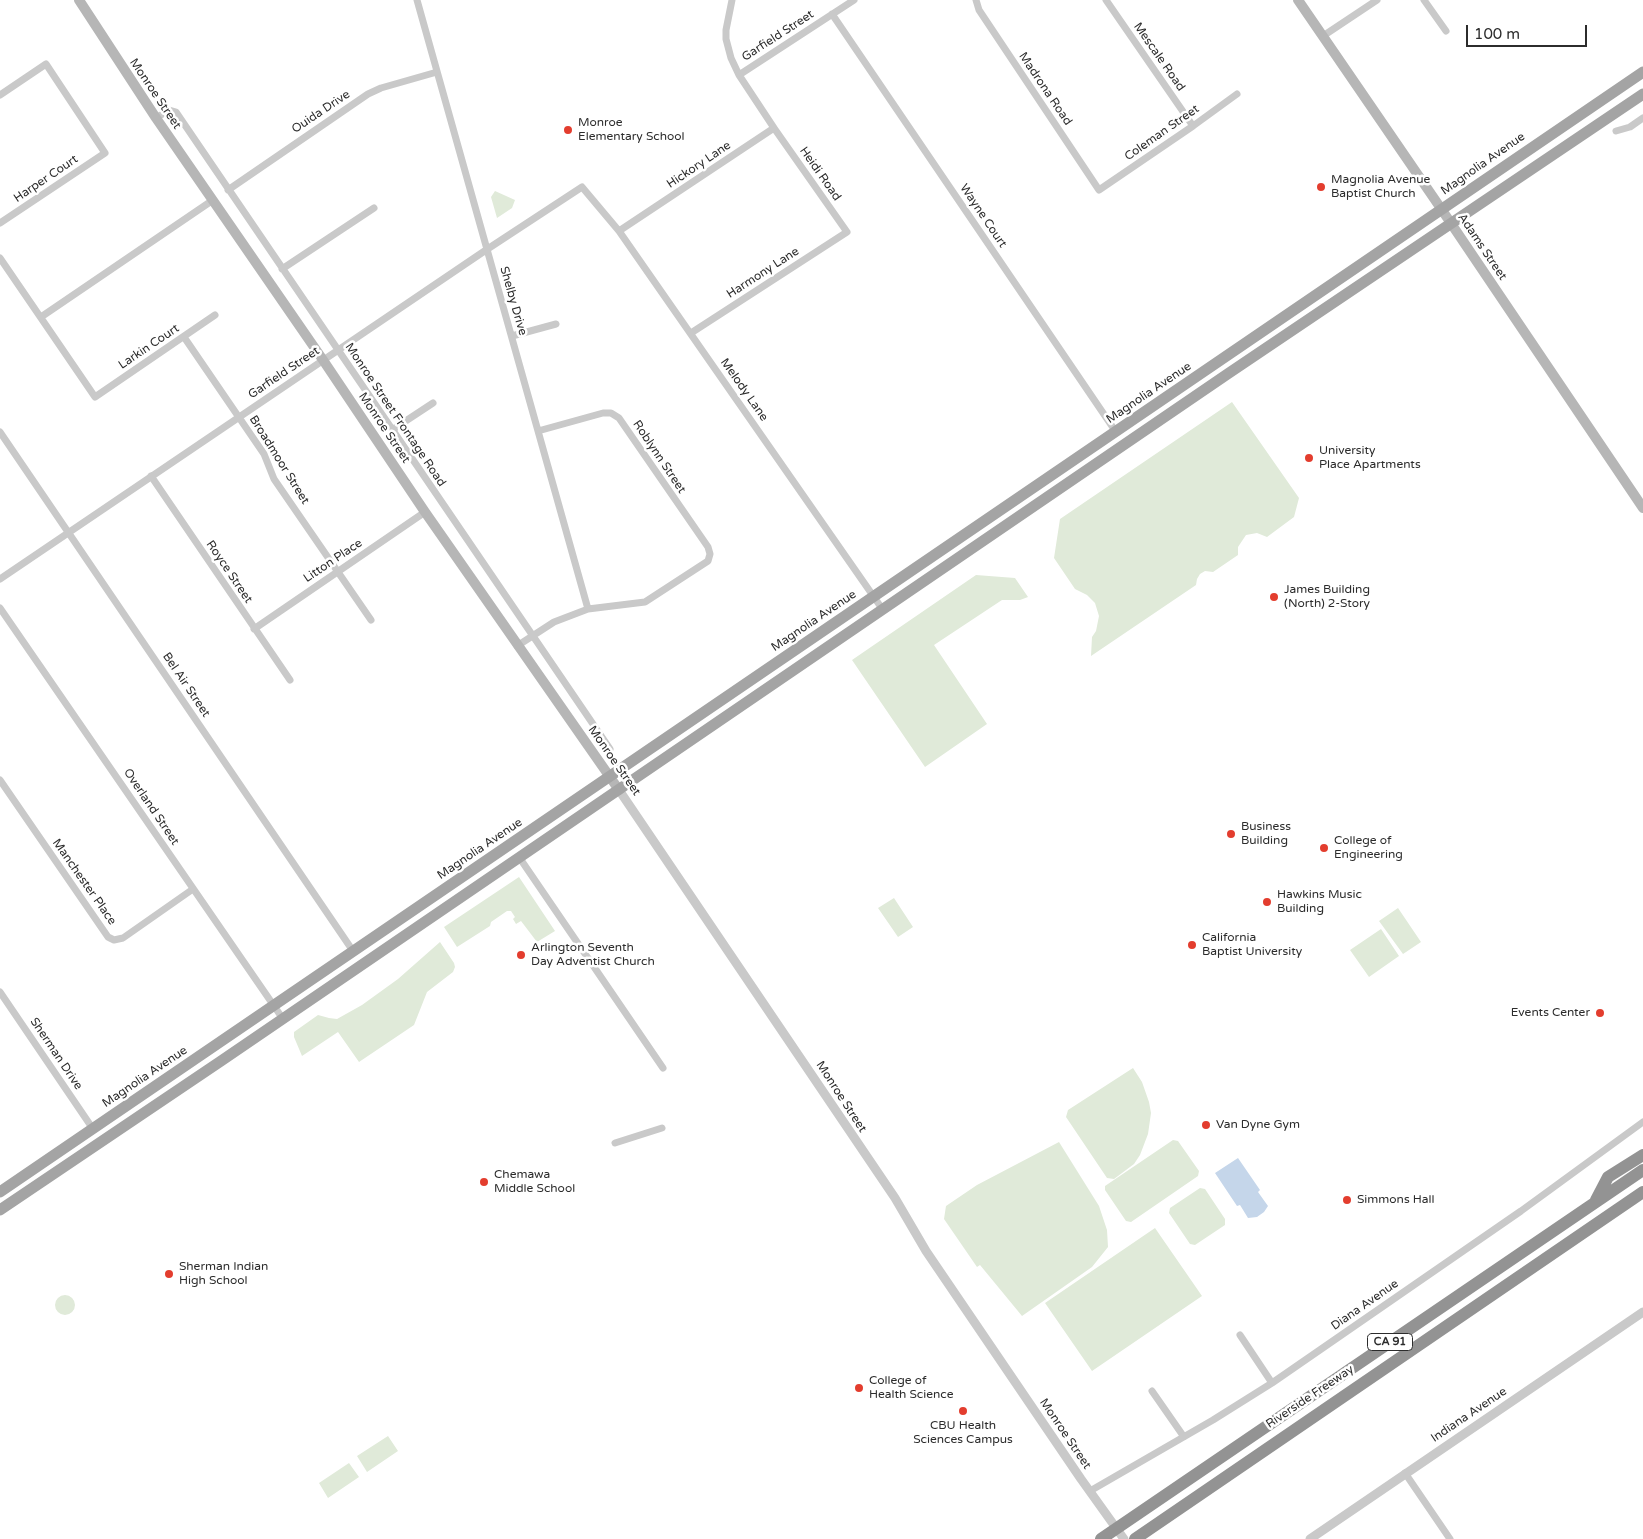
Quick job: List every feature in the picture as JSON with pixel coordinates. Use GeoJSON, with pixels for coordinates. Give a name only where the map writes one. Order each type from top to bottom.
{"type":"FeatureCollection","features":[{"type":"Feature","properties":{"kind":"highway"},"geometry":{"type":"LineString","coordinates":[[1594,1203],[1608,1177],[1643,1155]]}},
{"type":"Feature","properties":{"kind":"highway","name":"Riverside Freeway"},"geometry":{"type":"LineString","coordinates":[[1100,1539],[1643,1170]]}},
{"type":"Feature","properties":{"kind":"highway","name":"Riverside Freeway"},"geometry":{"type":"LineString","coordinates":[[1135,1539],[1642,1193]]}},
{"type":"Feature","properties":{"kind":"main road","name":"Monroe Street"},"geometry":{"type":"LineString","coordinates":[[79,0],[156,118],[425,512],[619,790]]}},
{"type":"Feature","properties":{"kind":"main road","name":"Adams Street"},"geometry":{"type":"LineString","coordinates":[[1298,0],[1643,508]]}},
{"type":"Feature","properties":{"kind":"main road","name":"Magnolia Avenue"},"geometry":{"type":"LineString","coordinates":[[0,1192],[1442,210],[1511,160],[1643,72]]}},
{"type":"Feature","properties":{"kind":"main road"},"geometry":{"type":"LineString","coordinates":[[0,1210],[1643,94]]}},
{"type":"Feature","properties":{"kind":"main road"},"geometry":{"type":"LineString","coordinates":[[1116,432],[1126,444]]}},
{"type":"Feature","properties":{"kind":"street","name":"Shelby Drive"},"geometry":{"type":"LineString","coordinates":[[416,0],[588,609]]}},
{"type":"Feature","properties":{"kind":"street"},"geometry":{"type":"LineString","coordinates":[[732,0],[726,30],[726,39],[731,58],[739,75],[774,128]]}},
{"type":"Feature","properties":{"kind":"street","name":"Garfield Street"},"geometry":{"type":"LineString","coordinates":[[739,75],[854,0]]}},
{"type":"Feature","properties":{"kind":"street","name":"Madrona Road"},"geometry":{"type":"LineString","coordinates":[[976,0],[978,10],[1099,190]]}},
{"type":"Feature","properties":{"kind":"street","name":"Mescale Road"},"geometry":{"type":"LineString","coordinates":[[1106,0],[1193,126]]}},
{"type":"Feature","properties":{"kind":"street"},"geometry":{"type":"LineString","coordinates":[[1323,36],[1377,0]]}},
{"type":"Feature","properties":{"kind":"street"},"geometry":{"type":"LineString","coordinates":[[1424,0],[1446,31]]}},
{"type":"Feature","properties":{"kind":"street","name":"Wayne Court"},"geometry":{"type":"LineString","coordinates":[[832,14],[1116,432]]}},
{"type":"Feature","properties":{"kind":"street","name":"Harper Court"},"geometry":{"type":"LineString","coordinates":[[0,95],[46,64],[105,153],[0,223]]}},
{"type":"Feature","properties":{"kind":"street","name":"Ouida Drive"},"geometry":{"type":"LineString","coordinates":[[228,190],[368,94],[381,88],[437,72]]}},
{"type":"Feature","properties":{"kind":"street","name":"Coleman Street"},"geometry":{"type":"LineString","coordinates":[[1099,190],[1237,94]]}},
{"type":"Feature","properties":{"kind":"street","name":"Monroe Street Frontage Road"},"geometry":{"type":"LineString","coordinates":[[156,118],[169,110],[176,112],[337,351],[610,749]]}},
{"type":"Feature","properties":{"kind":"street"},"geometry":{"type":"LineString","coordinates":[[1616,131],[1630,127],[1643,118]]}},
{"type":"Feature","properties":{"kind":"street","name":"Hickory Lane"},"geometry":{"type":"LineString","coordinates":[[619,231],[774,128]]}},
{"type":"Feature","properties":{"kind":"street","name":"Heidi Road"},"geometry":{"type":"LineString","coordinates":[[774,128],[847,232]]}},
{"type":"Feature","properties":{"kind":"street","name":"Garfield Street"},"geometry":{"type":"LineString","coordinates":[[0,579],[582,187]]}},
{"type":"Feature","properties":{"kind":"street","name":"Melody Lane"},"geometry":{"type":"LineString","coordinates":[[582,187],[619,231],[883,610]]}},
{"type":"Feature","properties":{"kind":"street"},"geometry":{"type":"LineString","coordinates":[[0,258],[41,317],[213,200]]}},
{"type":"Feature","properties":{"kind":"street"},"geometry":{"type":"LineString","coordinates":[[282,270],[374,208]]}},
{"type":"Feature","properties":{"kind":"street","name":"Harmony Lane"},"geometry":{"type":"LineString","coordinates":[[691,333],[847,232]]}},
{"type":"Feature","properties":{"kind":"street","name":"Larkin Court"},"geometry":{"type":"LineString","coordinates":[[41,317],[95,397],[215,315]]}},
{"type":"Feature","properties":{"kind":"street"},"geometry":{"type":"LineString","coordinates":[[512,336],[556,324]]}},
{"type":"Feature","properties":{"kind":"street","name":"Broadmoor Street"},"geometry":{"type":"LineString","coordinates":[[184,337],[264,454],[274,479],[371,620]]}},
{"type":"Feature","properties":{"kind":"street"},"geometry":{"type":"LineString","coordinates":[[392,430],[432,402]]}},
{"type":"Feature","properties":{"kind":"street","name":"Roblynn Street"},"geometry":{"type":"LineString","coordinates":[[538,432],[603,413],[611,413],[619,418],[708,548],[710,554],[708,561],[645,602],[588,609]]}},
{"type":"Feature","properties":{"kind":"street","name":"Bel Air Street"},"geometry":{"type":"LineString","coordinates":[[0,432],[353,951]]}},
{"type":"Feature","properties":{"kind":"street","name":"Royce Street"},"geometry":{"type":"LineString","coordinates":[[151,476],[290,680]]}},
{"type":"Feature","properties":{"kind":"street","name":"Litton Place"},"geometry":{"type":"LineString","coordinates":[[254,629],[425,512]]}},
{"type":"Feature","properties":{"kind":"street","name":"Overland Street"},"geometry":{"type":"LineString","coordinates":[[0,608],[282,1019]]}},
{"type":"Feature","properties":{"kind":"street"},"geometry":{"type":"LineString","coordinates":[[517,646],[554,622],[588,609]]}},
{"type":"Feature","properties":{"kind":"street","name":"Manchester Place"},"geometry":{"type":"LineString","coordinates":[[0,780],[108,936],[114,940],[123,938],[193,889]]}},
{"type":"Feature","properties":{"kind":"street","name":"Monroe Street"},"geometry":{"type":"LineString","coordinates":[[619,790],[894,1198],[926,1251],[1124,1539]]}},
{"type":"Feature","properties":{"kind":"street"},"geometry":{"type":"LineString","coordinates":[[519,857],[664,1068]]}},
{"type":"Feature","properties":{"kind":"street","name":"Sherman Drive"},"geometry":{"type":"LineString","coordinates":[[0,992],[93,1129]]}},
{"type":"Feature","properties":{"kind":"street","name":"Diana Avenue"},"geometry":{"type":"LineString","coordinates":[[1090,1491],[1214,1420],[1272,1383],[1521,1211],[1643,1122]]}},
{"type":"Feature","properties":{"kind":"street"},"geometry":{"type":"LineString","coordinates":[[615,1143],[662,1128]]}},
{"type":"Feature","properties":{"kind":"street","name":"Indiana Avenue"},"geometry":{"type":"LineString","coordinates":[[1310,1539],[1643,1312]]}},
{"type":"Feature","properties":{"kind":"street"},"geometry":{"type":"LineString","coordinates":[[1240,1336],[1272,1383]]}},
{"type":"Feature","properties":{"kind":"street"},"geometry":{"type":"LineString","coordinates":[[1152,1391],[1184,1437]]}},
{"type":"Feature","properties":{"kind":"street"},"geometry":{"type":"LineString","coordinates":[[1406,1473],[1450,1539]]}},
{"type":"Feature","properties":{"kind":"green space"},"geometry":{"type":"Polygon","coordinates":[[[495,191],[515,200],[512,208],[497,218],[491,197],[495,191]]]}},
{"type":"Feature","properties":{"kind":"green space"},"geometry":{"type":"Polygon","coordinates":[[[1232,402],[1299,498],[1294,517],[1267,537],[1257,533],[1246,535],[1238,547],[1238,555],[1213,572],[1205,571],[1200,574],[1196,585],[1091,656],[1092,637],[1096,631],[1099,616],[1095,603],[1087,595],[1075,589],[1054,558],[1060,519],[1232,402]]]}},
{"type":"Feature","properties":{"kind":"green space"},"geometry":{"type":"Polygon","coordinates":[[[976,575],[1015,578],[1028,597],[1020,600],[1002,600],[934,645],[987,724],[925,767],[852,660],[976,575]]]}},
{"type":"Feature","properties":{"kind":"green space"},"geometry":{"type":"Polygon","coordinates":[[[519,877],[555,931],[537,942],[521,921],[516,924],[513,919],[515,917],[511,911],[507,911],[491,922],[490,926],[457,947],[444,927],[519,877]]]}},
{"type":"Feature","properties":{"kind":"green space"},"geometry":{"type":"Polygon","coordinates":[[[894,898],[913,927],[898,937],[878,908],[894,898]]]}},
{"type":"Feature","properties":{"kind":"green space"},"geometry":{"type":"Polygon","coordinates":[[[1398,908],[1421,942],[1403,954],[1379,921],[1398,908]]]}},
{"type":"Feature","properties":{"kind":"green space"},"geometry":{"type":"Polygon","coordinates":[[[1381,929],[1399,956],[1369,977],[1350,950],[1381,929]]]}},
{"type":"Feature","properties":{"kind":"green space"},"geometry":{"type":"Polygon","coordinates":[[[440,942],[455,967],[453,972],[427,992],[414,1025],[359,1062],[338,1032],[302,1056],[294,1037],[294,1032],[318,1015],[337,1019],[362,1005],[398,979],[440,942]]]}},
{"type":"Feature","properties":{"kind":"green space"},"geometry":{"type":"Polygon","coordinates":[[[1133,1068],[1142,1082],[1149,1102],[1151,1113],[1148,1134],[1140,1155],[1134,1164],[1114,1179],[1107,1178],[1066,1117],[1068,1110],[1133,1068]]]}},
{"type":"Feature","properties":{"kind":"green space"},"geometry":{"type":"Polygon","coordinates":[[[1173,1140],[1178,1141],[1199,1171],[1198,1176],[1131,1222],[1126,1221],[1105,1190],[1105,1186],[1173,1140]]]}},
{"type":"Feature","properties":{"kind":"green space"},"geometry":{"type":"Polygon","coordinates":[[[1059,1142],[1099,1206],[1107,1230],[1108,1247],[1092,1267],[1022,1316],[980,1265],[977,1267],[944,1219],[946,1206],[977,1185],[1059,1142]]]}},
{"type":"Feature","properties":{"kind":"green space"},"geometry":{"type":"Polygon","coordinates":[[[1200,1188],[1205,1189],[1225,1219],[1225,1225],[1195,1245],[1190,1244],[1169,1213],[1170,1208],[1200,1188]]]}},
{"type":"Feature","properties":{"kind":"green space"},"geometry":{"type":"Polygon","coordinates":[[[1155,1228],[1202,1296],[1092,1371],[1045,1303],[1155,1228]]]}},
{"type":"Feature","properties":{"kind":"green space"},"geometry":{"type":"Polygon","coordinates":[[[65,1295],[72,1298],[75,1305],[72,1312],[65,1315],[58,1312],[55,1305],[58,1298],[65,1295]]]}},
{"type":"Feature","properties":{"kind":"green space"},"geometry":{"type":"Polygon","coordinates":[[[388,1436],[398,1451],[367,1472],[357,1456],[388,1436]]]}},
{"type":"Feature","properties":{"kind":"green space"},"geometry":{"type":"Polygon","coordinates":[[[349,1463],[359,1477],[328,1498],[319,1483],[349,1463]]]}},
{"type":"Feature","properties":{"kind":"water"},"geometry":{"type":"Polygon","coordinates":[[[1238,1158],[1260,1190],[1258,1192],[1268,1206],[1257,1217],[1248,1218],[1240,1205],[1237,1206],[1215,1173],[1238,1158]]]}},
{"type":"Feature","properties":{"kind":"place","name":"Monroe Elementary School"},"geometry":{"type":"Point","coordinates":[568,130]}},
{"type":"Feature","properties":{"kind":"place","name":"Magnolia Avenue Baptist Church"},"geometry":{"type":"Point","coordinates":[1321,187]}},
{"type":"Feature","properties":{"kind":"place","name":"University Place Apartments"},"geometry":{"type":"Point","coordinates":[1309,458]}},
{"type":"Feature","properties":{"kind":"place","name":"James Building (North) 2-Story"},"geometry":{"type":"Point","coordinates":[1274,597]}},
{"type":"Feature","properties":{"kind":"place","name":"Business Building"},"geometry":{"type":"Point","coordinates":[1231,834]}},
{"type":"Feature","properties":{"kind":"place","name":"College of Engineering"},"geometry":{"type":"Point","coordinates":[1324,848]}},
{"type":"Feature","properties":{"kind":"place","name":"Hawkins Music Building"},"geometry":{"type":"Point","coordinates":[1267,902]}},
{"type":"Feature","properties":{"kind":"place","name":"California Baptist University"},"geometry":{"type":"Point","coordinates":[1192,945]}},
{"type":"Feature","properties":{"kind":"place","name":"Arlington Seventh Day Adventist Church"},"geometry":{"type":"Point","coordinates":[521,955]}},
{"type":"Feature","properties":{"kind":"place","name":"Events Center"},"geometry":{"type":"Point","coordinates":[1600,1013]}},
{"type":"Feature","properties":{"kind":"place","name":"Van Dyne Gym"},"geometry":{"type":"Point","coordinates":[1206,1125]}},
{"type":"Feature","properties":{"kind":"place","name":"Chemawa Middle School"},"geometry":{"type":"Point","coordinates":[484,1182]}},
{"type":"Feature","properties":{"kind":"place","name":"Simmons Hall"},"geometry":{"type":"Point","coordinates":[1347,1200]}},
{"type":"Feature","properties":{"kind":"place","name":"Sherman Indian High School"},"geometry":{"type":"Point","coordinates":[169,1274]}},
{"type":"Feature","properties":{"kind":"place","name":"College of Health Science"},"geometry":{"type":"Point","coordinates":[859,1388]}},
{"type":"Feature","properties":{"kind":"place","name":"CBU Health Sciences Campus"},"geometry":{"type":"Point","coordinates":[963,1411]}}]}
